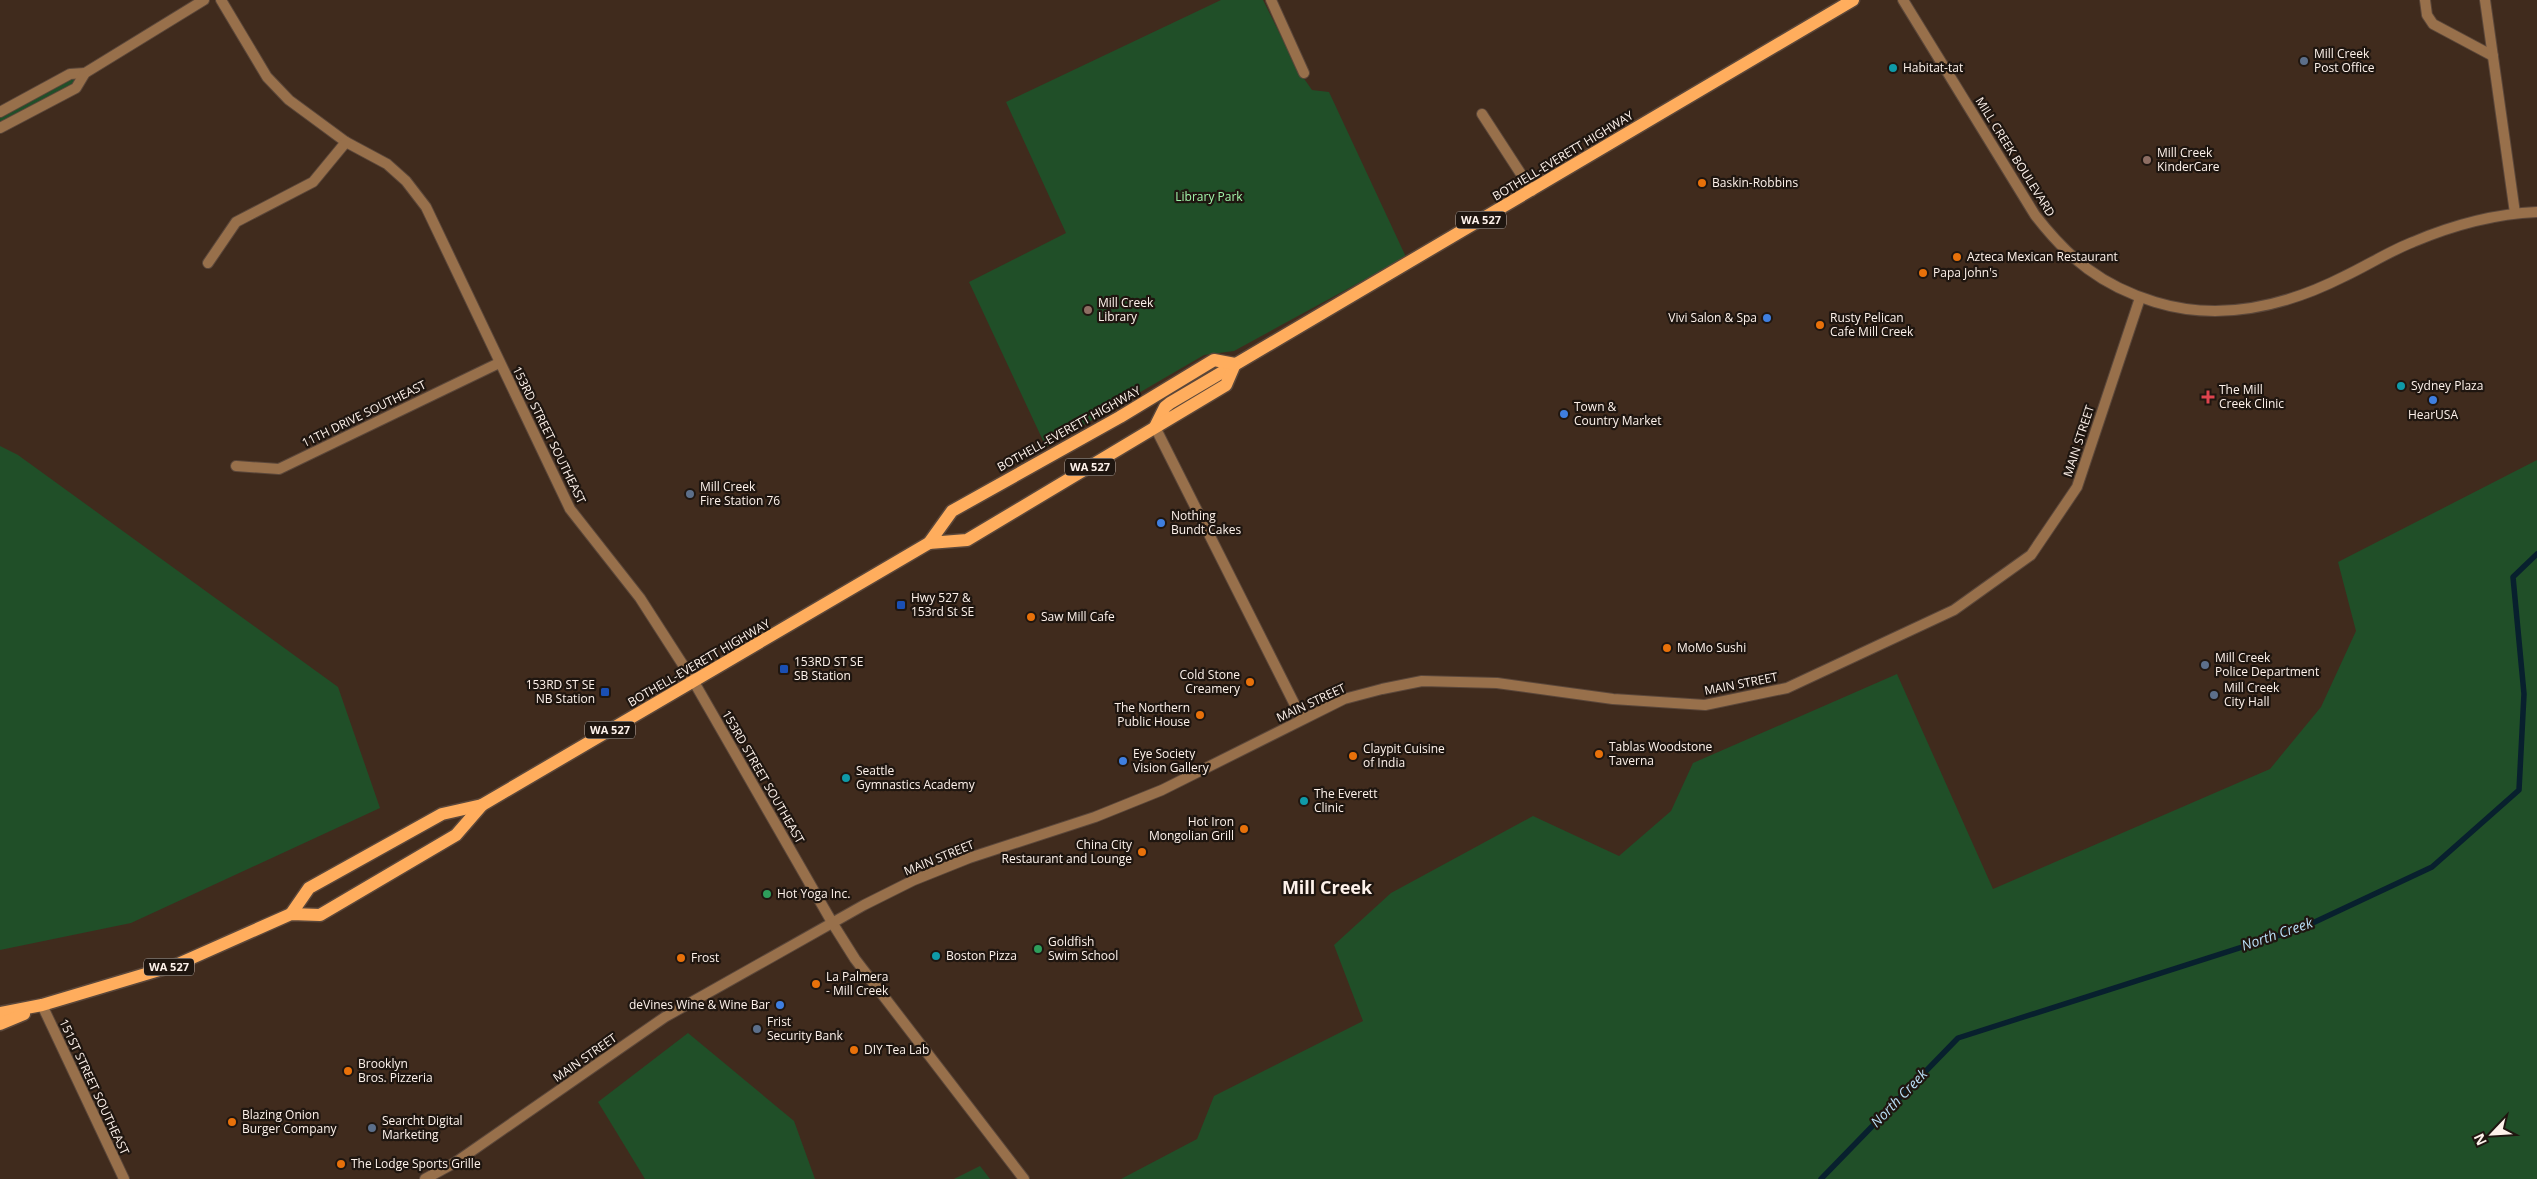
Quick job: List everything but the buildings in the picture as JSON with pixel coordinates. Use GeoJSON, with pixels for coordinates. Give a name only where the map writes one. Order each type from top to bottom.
{"type":"FeatureCollection","features":[{"type":"Feature","properties":{"kind":"main road","name":"BOTHELL-EVERETT HIGHWAY"},"geometry":{"type":"LineString","coordinates":[[929,542],[967,540],[1226,384],[1235,364],[1532,191],[1853,0]]}},
{"type":"Feature","properties":{"kind":"main road","name":"BOTHELL-EVERETT HIGHWAY"},"geometry":{"type":"LineString","coordinates":[[291,914],[309,888],[442,814],[482,805],[929,542],[952,511],[1120,417],[1214,360],[1235,364]]}},
{"type":"Feature","properties":{"kind":"main road","name":"BOTHELL-EVERETT HIGHWAY"},"geometry":{"type":"LineString","coordinates":[[0,1024],[42,1006],[176,965],[291,914],[320,915],[456,835],[482,805]]}},
{"type":"Feature","properties":{"kind":"main road","name":"BOTHELL-EVERETT HIGHWAY"},"geometry":{"type":"LineString","coordinates":[[0,1013],[42,1006]]}},
{"type":"Feature","properties":{"kind":"street"},"geometry":{"type":"LineString","coordinates":[[0,128],[76,88],[86,73],[204,0]]}},
{"type":"Feature","properties":{"kind":"street","name":"153RD STREET SOUTHEAST"},"geometry":{"type":"LineString","coordinates":[[221,0],[267,77],[289,100],[346,142],[387,164],[406,181],[426,207],[499,364],[570,509],[640,598],[694,682],[833,924],[855,958],[1024,1179]]}},
{"type":"Feature","properties":{"kind":"street"},"geometry":{"type":"LineString","coordinates":[[1271,0],[1304,73]]}},
{"type":"Feature","properties":{"kind":"street","name":"MILL CREEK BOULEVARD"},"geometry":{"type":"LineString","coordinates":[[1903,0],[2035,215],[2050,234],[2082,267],[2102,280],[2140,298],[2188,310],[2234,311],[2273,305],[2343,278],[2411,242],[2461,224],[2514,213],[2537,212]]}},
{"type":"Feature","properties":{"kind":"street"},"geometry":{"type":"LineString","coordinates":[[2425,0],[2427,15],[2433,24],[2493,56]]}},
{"type":"Feature","properties":{"kind":"street"},"geometry":{"type":"LineString","coordinates":[[2485,0],[2514,213]]}},
{"type":"Feature","properties":{"kind":"street"},"geometry":{"type":"LineString","coordinates":[[0,112],[70,74],[86,73]]}},
{"type":"Feature","properties":{"kind":"street"},"geometry":{"type":"LineString","coordinates":[[1482,114],[1532,191]]}},
{"type":"Feature","properties":{"kind":"street"},"geometry":{"type":"LineString","coordinates":[[208,263],[236,222],[313,182],[346,142]]}},
{"type":"Feature","properties":{"kind":"street","name":"MAIN STREET"},"geometry":{"type":"LineString","coordinates":[[425,1179],[462,1158],[665,1017],[914,880],[969,858],[1095,817],[1162,790],[1344,699],[1382,688],[1422,681],[1497,683],[1613,699],[1705,705],[1787,688],[1954,610],[2031,555],[2077,487],[2140,298]]}},
{"type":"Feature","properties":{"kind":"street","name":"11TH DRIVE SOUTHEAST"},"geometry":{"type":"LineString","coordinates":[[236,466],[279,469],[499,364]]}},
{"type":"Feature","properties":{"kind":"street"},"geometry":{"type":"LineString","coordinates":[[1156,427],[1302,719]]}},
{"type":"Feature","properties":{"kind":"street","name":"151ST STREET SOUTHEAST"},"geometry":{"type":"LineString","coordinates":[[42,1006],[124,1179]]}},
{"type":"Feature","properties":{"kind":"green space","name":"Library Park"},"geometry":{"type":"Polygon","coordinates":[[[1221,0],[1263,0],[1298,70],[1312,90],[1329,92],[1406,257],[1234,351],[1204,355],[1046,447],[969,282],[1066,233],[1006,102],[1221,0]]]}},
{"type":"Feature","properties":{"kind":"green space"},"geometry":{"type":"Polygon","coordinates":[[[85,73],[76,88],[0,128],[0,112],[70,74],[85,73]]]}},
{"type":"Feature","properties":{"kind":"green space"},"geometry":{"type":"Polygon","coordinates":[[[0,446],[18,455],[338,687],[380,808],[131,923],[0,950],[0,446]]]}},
{"type":"Feature","properties":{"kind":"green space"},"geometry":{"type":"Polygon","coordinates":[[[2537,460],[2537,1179],[1121,1179],[1197,1139],[1214,1096],[1363,1021],[1334,945],[1391,893],[1533,816],[1619,856],[1671,811],[1693,763],[1897,674],[1993,889],[2270,769],[2321,707],[2356,631],[2338,562],[2537,460]]]}},
{"type":"Feature","properties":{"kind":"green space"},"geometry":{"type":"Polygon","coordinates":[[[688,1033],[794,1121],[815,1179],[645,1179],[598,1102],[688,1033]]]}},
{"type":"Feature","properties":{"kind":"green space"},"geometry":{"type":"Polygon","coordinates":[[[980,1166],[990,1179],[954,1179],[980,1166]]]}},
{"type":"Feature","properties":{"kind":"waterway","name":"North Creek"},"geometry":{"type":"LineString","coordinates":[[1821,1179],[1958,1038],[2302,928],[2432,867],[2519,790],[2524,694],[2513,577],[2537,554]]}},
{"type":"Feature","properties":{"kind":"place","name":"Mill Creek Post Office"},"geometry":{"type":"Point","coordinates":[2304,61]}},
{"type":"Feature","properties":{"kind":"place","name":"Habitat-tat"},"geometry":{"type":"Point","coordinates":[1893,68]}},
{"type":"Feature","properties":{"kind":"place","name":"Mill Creek KinderCare"},"geometry":{"type":"Point","coordinates":[2147,160]}},
{"type":"Feature","properties":{"kind":"place","name":"Baskin-Robbins"},"geometry":{"type":"Point","coordinates":[1702,183]}},
{"type":"Feature","properties":{"kind":"place","name":"Azteca Mexican Restaurant"},"geometry":{"type":"Point","coordinates":[1957,257]}},
{"type":"Feature","properties":{"kind":"place","name":"Papa John's"},"geometry":{"type":"Point","coordinates":[1923,273]}},
{"type":"Feature","properties":{"kind":"place","name":"Mill Creek Library"},"geometry":{"type":"Point","coordinates":[1088,310]}},
{"type":"Feature","properties":{"kind":"place","name":"Vivi Salon & Spa"},"geometry":{"type":"Point","coordinates":[1767,318]}},
{"type":"Feature","properties":{"kind":"place","name":"Rusty Pelican Cafe Mill Creek"},"geometry":{"type":"Point","coordinates":[1820,325]}},
{"type":"Feature","properties":{"kind":"place","name":"Sydney Plaza"},"geometry":{"type":"Point","coordinates":[2401,386]}},
{"type":"Feature","properties":{"kind":"place","name":"The Mill Creek Clinic"},"geometry":{"type":"Point","coordinates":[2208,397]}},
{"type":"Feature","properties":{"kind":"place","name":"HearUSA"},"geometry":{"type":"Point","coordinates":[2433,400]}},
{"type":"Feature","properties":{"kind":"place","name":"Town & Country Market"},"geometry":{"type":"Point","coordinates":[1564,414]}},
{"type":"Feature","properties":{"kind":"place","name":"Mill Creek Fire Station 76"},"geometry":{"type":"Point","coordinates":[690,494]}},
{"type":"Feature","properties":{"kind":"place","name":"Nothing Bundt Cakes"},"geometry":{"type":"Point","coordinates":[1161,523]}},
{"type":"Feature","properties":{"kind":"place","name":"Hwy 527 & 153rd St SE"},"geometry":{"type":"Point","coordinates":[901,605]}},
{"type":"Feature","properties":{"kind":"place","name":"Saw Mill Cafe"},"geometry":{"type":"Point","coordinates":[1031,617]}},
{"type":"Feature","properties":{"kind":"place","name":"MoMo Sushi"},"geometry":{"type":"Point","coordinates":[1667,648]}},
{"type":"Feature","properties":{"kind":"place","name":"Mill Creek Police Department"},"geometry":{"type":"Point","coordinates":[2205,665]}},
{"type":"Feature","properties":{"kind":"place","name":"153RD ST SE SB Station"},"geometry":{"type":"Point","coordinates":[784,669]}},
{"type":"Feature","properties":{"kind":"place","name":"Cold Stone Creamery"},"geometry":{"type":"Point","coordinates":[1250,682]}},
{"type":"Feature","properties":{"kind":"place","name":"153RD ST SE NB Station"},"geometry":{"type":"Point","coordinates":[605,692]}},
{"type":"Feature","properties":{"kind":"place","name":"Mill Creek City Hall"},"geometry":{"type":"Point","coordinates":[2214,695]}},
{"type":"Feature","properties":{"kind":"place","name":"The Northern Public House"},"geometry":{"type":"Point","coordinates":[1200,715]}},
{"type":"Feature","properties":{"kind":"place","name":"Tablas Woodstone Taverna"},"geometry":{"type":"Point","coordinates":[1599,754]}},
{"type":"Feature","properties":{"kind":"place","name":"Claypit Cuisine of India"},"geometry":{"type":"Point","coordinates":[1353,756]}},
{"type":"Feature","properties":{"kind":"place","name":"Eye Society Vision Gallery"},"geometry":{"type":"Point","coordinates":[1123,761]}},
{"type":"Feature","properties":{"kind":"place","name":"Seattle Gymnastics Academy"},"geometry":{"type":"Point","coordinates":[846,778]}},
{"type":"Feature","properties":{"kind":"place","name":"The Everett Clinic"},"geometry":{"type":"Point","coordinates":[1304,801]}},
{"type":"Feature","properties":{"kind":"place","name":"Hot Iron Mongolian Grill"},"geometry":{"type":"Point","coordinates":[1244,829]}},
{"type":"Feature","properties":{"kind":"place","name":"China City Restaurant and Lounge"},"geometry":{"type":"Point","coordinates":[1142,852]}},
{"type":"Feature","properties":{"kind":"place","name":"Hot Yoga Inc."},"geometry":{"type":"Point","coordinates":[767,894]}},
{"type":"Feature","properties":{"kind":"place","name":"Goldfish Swim School"},"geometry":{"type":"Point","coordinates":[1038,949]}},
{"type":"Feature","properties":{"kind":"place","name":"Boston Pizza"},"geometry":{"type":"Point","coordinates":[936,956]}},
{"type":"Feature","properties":{"kind":"place","name":"Frost"},"geometry":{"type":"Point","coordinates":[681,958]}},
{"type":"Feature","properties":{"kind":"place","name":"La Palmera - Mill Creek"},"geometry":{"type":"Point","coordinates":[816,984]}},
{"type":"Feature","properties":{"kind":"place","name":"deVines Wine & Wine Bar"},"geometry":{"type":"Point","coordinates":[780,1005]}},
{"type":"Feature","properties":{"kind":"place","name":"Frist Security Bank"},"geometry":{"type":"Point","coordinates":[757,1029]}},
{"type":"Feature","properties":{"kind":"place","name":"DIY Tea Lab"},"geometry":{"type":"Point","coordinates":[854,1050]}},
{"type":"Feature","properties":{"kind":"place","name":"Brooklyn Bros. Pizzeria"},"geometry":{"type":"Point","coordinates":[348,1071]}},
{"type":"Feature","properties":{"kind":"place","name":"Blazing Onion Burger Company"},"geometry":{"type":"Point","coordinates":[232,1122]}},
{"type":"Feature","properties":{"kind":"place","name":"Searcht Digital Marketing"},"geometry":{"type":"Point","coordinates":[372,1128]}},
{"type":"Feature","properties":{"kind":"place","name":"The Lodge Sports Grille"},"geometry":{"type":"Point","coordinates":[341,1164]}},
{"type":"Feature","properties":{"kind":"district","name":"Mill Creek"},"geometry":{"type":"Point","coordinates":[1327,888]}}]}
